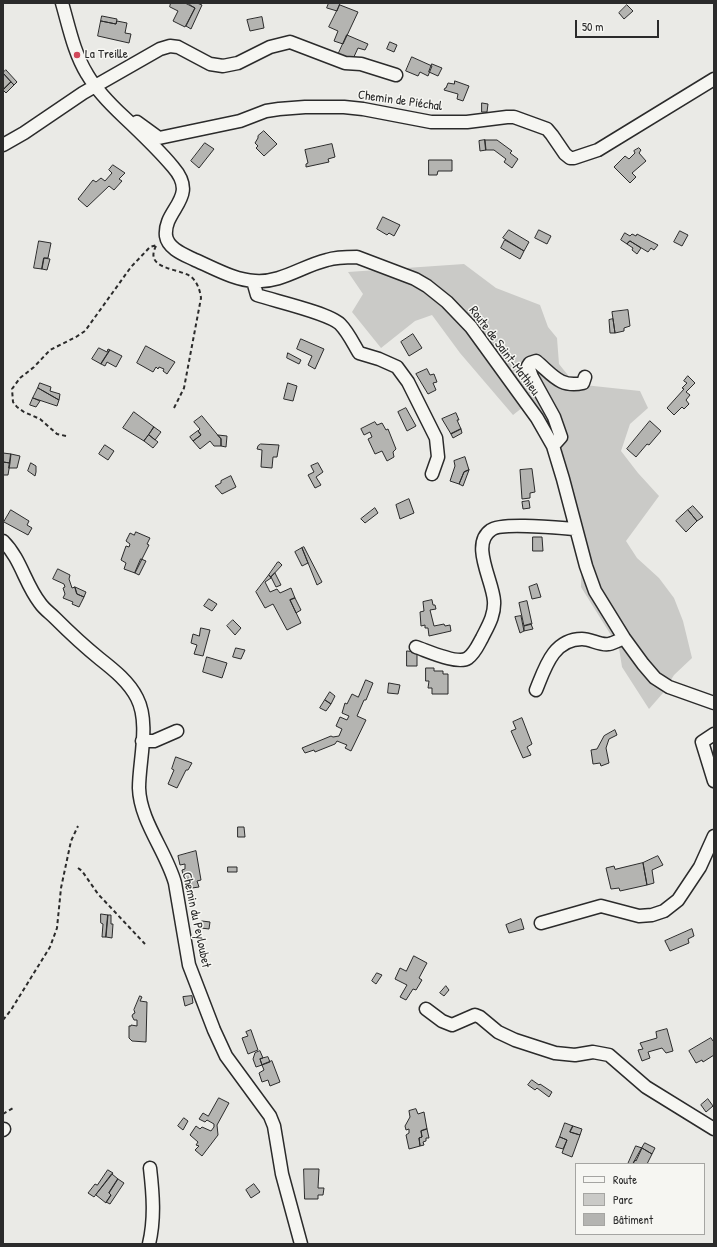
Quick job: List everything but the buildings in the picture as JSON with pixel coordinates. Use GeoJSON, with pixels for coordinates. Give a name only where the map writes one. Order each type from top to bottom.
{"type":"FeatureCollection","features":[{"type":"Feature","properties":{"kind":"street"},"geometry":{"type":"LineString","coordinates":[[62,3],[78,55],[87,75],[110,104],[157,150],[174,169],[183,186],[180,199],[168,223],[166,236]]}},
{"type":"Feature","properties":{"kind":"street"},"geometry":{"type":"LineString","coordinates":[[3,145],[24,133],[83,93],[160,50],[170,46],[178,47],[210,64],[223,66],[238,63],[270,46],[290,42],[345,63],[361,64],[396,75]]}},
{"type":"Feature","properties":{"kind":"street","name":"Chemin de Piéchal"},"geometry":{"type":"LineString","coordinates":[[125,118],[138,122],[159,138],[240,121],[273,110],[305,107],[363,109],[431,122],[467,122],[514,117],[547,129],[565,154],[570,158],[574,158],[598,150],[714,79]]}},
{"type":"Feature","properties":{"kind":"street","name":"Route de Saint-Mathieu"},"geometry":{"type":"LineString","coordinates":[[166,236],[172,247],[181,253],[231,276],[254,281],[277,279],[326,260],[347,257],[362,259],[415,279],[437,293],[471,326],[538,418],[553,446],[564,479],[586,566],[595,590],[624,638],[655,678],[669,688],[714,703]]}},
{"type":"Feature","properties":{"kind":"street"},"geometry":{"type":"LineString","coordinates":[[254,281],[257,295],[328,316],[339,322],[360,352],[397,367],[404,375],[415,394],[436,438],[438,457],[432,474]]}},
{"type":"Feature","properties":{"kind":"street"},"geometry":{"type":"LineString","coordinates":[[553,446],[561,436],[554,417],[532,377],[528,366],[530,363],[536,361],[563,383],[573,385],[583,383],[585,377]]}},
{"type":"Feature","properties":{"kind":"street"},"geometry":{"type":"LineString","coordinates":[[416,648],[457,660],[467,658],[476,651],[494,614],[494,600],[482,551],[483,539],[492,529],[505,526],[549,526],[576,530]]}},
{"type":"Feature","properties":{"kind":"street","name":"Chemin du Peyloubet"},"geometry":{"type":"LineString","coordinates":[[5,546],[40,603],[74,637],[118,673],[138,698],[142,717],[139,787],[143,811],[172,872],[189,965],[226,1056],[270,1116],[274,1126],[282,1174],[301,1244]]}},
{"type":"Feature","properties":{"kind":"street"},"geometry":{"type":"LineString","coordinates":[[536,690],[547,663],[556,649],[569,642],[582,639],[608,644],[624,638]]}},
{"type":"Feature","properties":{"kind":"street"},"geometry":{"type":"LineString","coordinates":[[142,741],[154,741],[177,731]]}},
{"type":"Feature","properties":{"kind":"street"},"geometry":{"type":"LineString","coordinates":[[714,734],[702,742],[714,781]]}},
{"type":"Feature","properties":{"kind":"street"},"geometry":{"type":"LineString","coordinates":[[540,923],[601,906],[639,916],[652,915],[664,911],[678,900],[700,867],[714,836]]}},
{"type":"Feature","properties":{"kind":"street"},"geometry":{"type":"LineString","coordinates":[[426,1009],[442,1021],[452,1025],[475,1015],[480,1017],[498,1032],[515,1040],[555,1053],[575,1054],[593,1052],[610,1055],[646,1087],[714,1129]]}},
{"type":"Feature","properties":{"kind":"street"},"geometry":{"type":"LineString","coordinates":[[149,1244],[152,1229],[152,1190],[150,1168]]}},
{"type":"Feature","properties":{"kind":"path"},"geometry":{"type":"LineString","coordinates":[[166,236],[156,246],[153,258],[159,265],[189,276],[197,284],[201,298],[184,388],[173,410]]}},
{"type":"Feature","properties":{"kind":"path"},"geometry":{"type":"LineString","coordinates":[[66,436],[56,434],[40,419],[17,407],[13,402],[12,389],[20,378],[34,367],[50,350],[85,331],[131,267],[150,247],[156,246]]}},
{"type":"Feature","properties":{"kind":"path"},"geometry":{"type":"LineString","coordinates":[[3,1020],[11,1010],[50,946],[57,928],[61,888],[71,841],[78,826]]}},
{"type":"Feature","properties":{"kind":"path"},"geometry":{"type":"LineString","coordinates":[[78,868],[82,871],[98,894],[145,944]]}},
{"type":"Feature","properties":{"kind":"path"},"geometry":{"type":"LineString","coordinates":[[3,1114],[15,1107]]}},
{"type":"Feature","properties":{"kind":"green space"},"geometry":{"type":"Polygon","coordinates":[[[464,264],[496,288],[540,305],[548,327],[557,338],[559,364],[575,384],[640,391],[648,408],[630,424],[621,451],[638,473],[659,496],[626,541],[637,558],[659,578],[674,598],[683,621],[692,658],[674,675],[663,693],[649,709],[622,667],[619,648],[581,587],[582,532],[550,433],[532,400],[513,415],[460,353],[432,315],[415,321],[381,348],[352,312],[363,294],[348,272],[464,264]]]}},
{"type":"Feature","properties":{"kind":"place","name":"La Treille"},"geometry":{"type":"Point","coordinates":[77,55]}}]}
